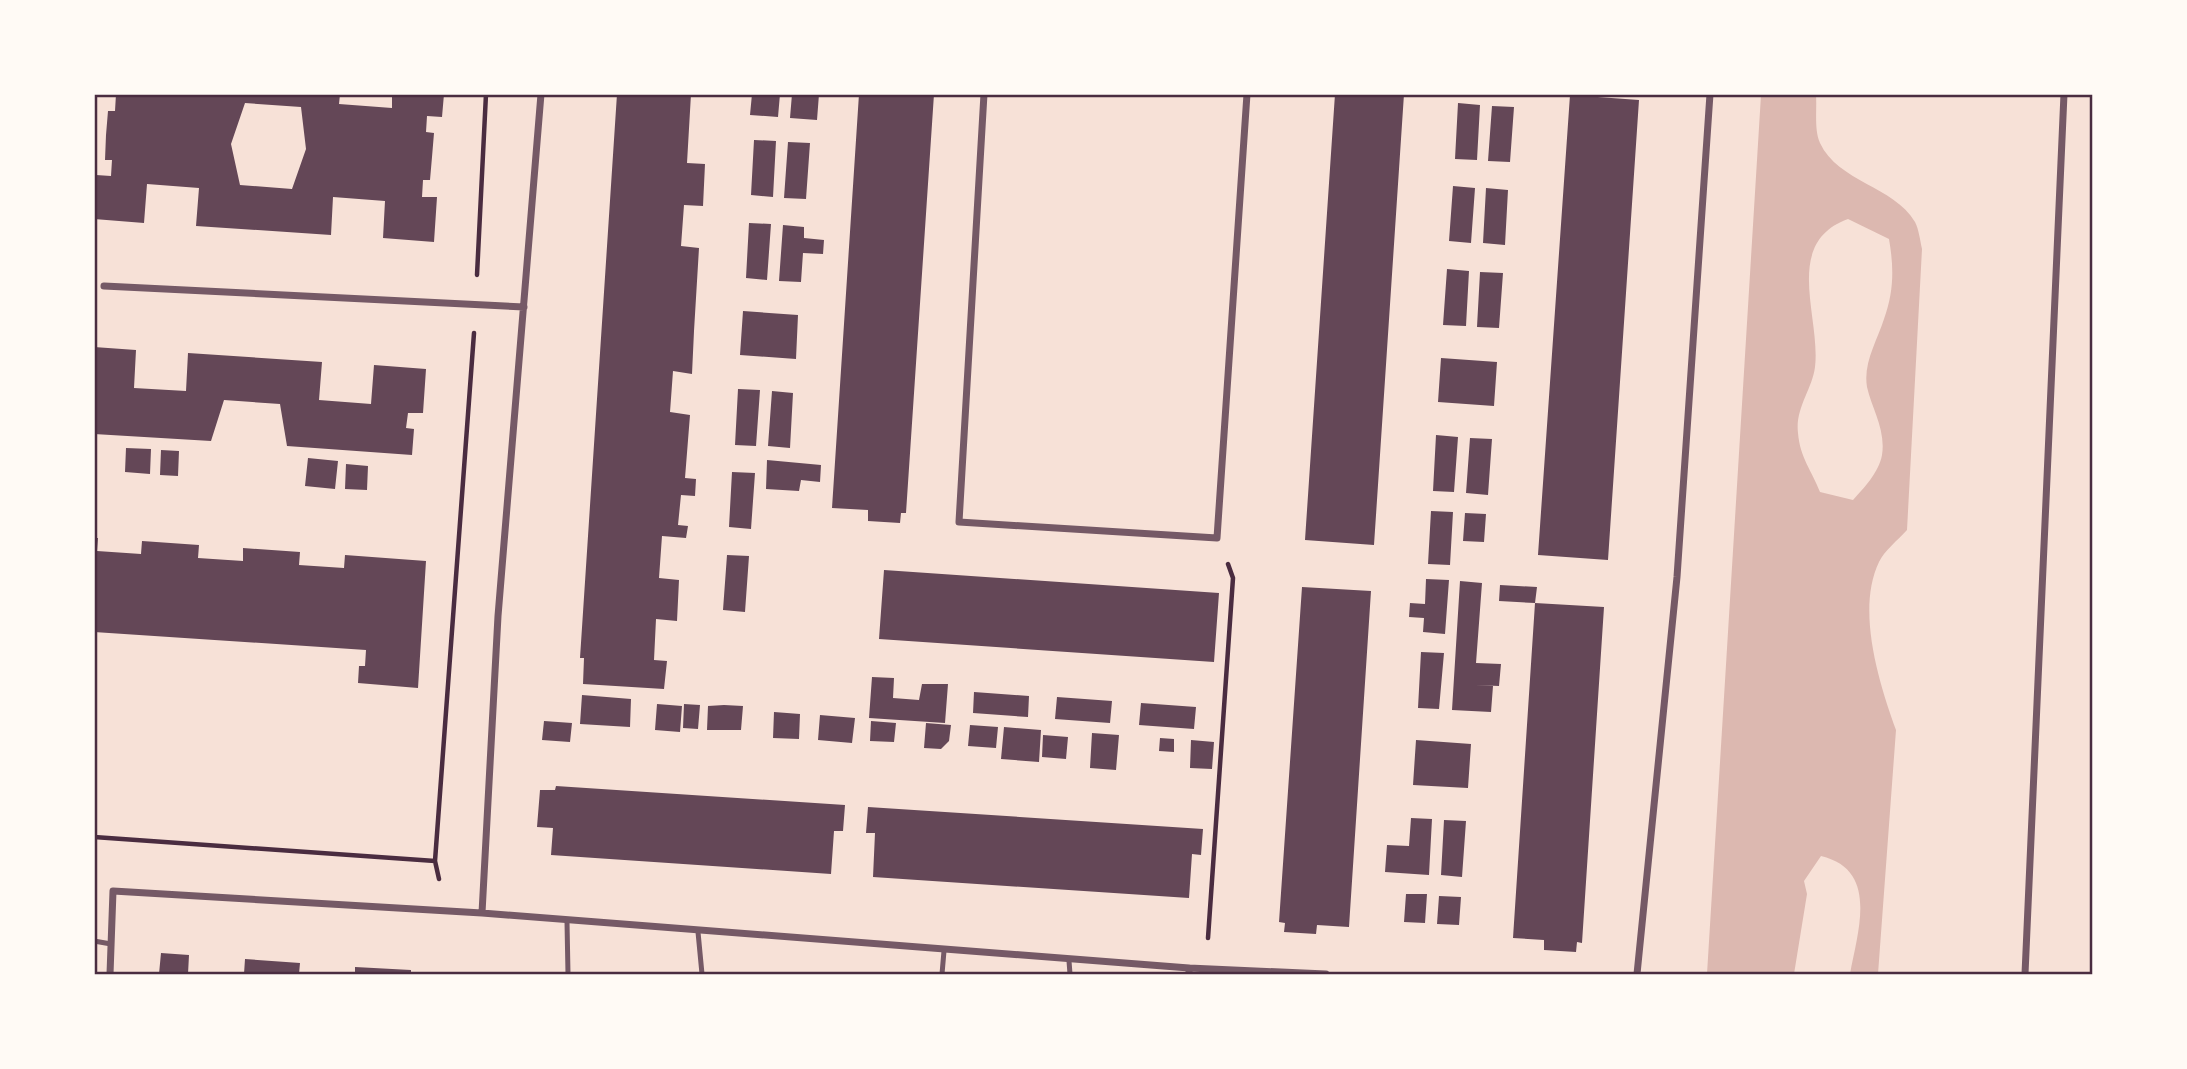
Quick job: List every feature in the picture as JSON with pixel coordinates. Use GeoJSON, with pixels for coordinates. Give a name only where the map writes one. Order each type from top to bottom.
{"type":"FeatureCollection","features":[{"type":"Feature","properties":{"kind":"street"},"geometry":{"type":"LineString","coordinates":[[482,913],[498,616],[541,94]]}},
{"type":"Feature","properties":{"kind":"street"},"geometry":{"type":"LineString","coordinates":[[984,94],[959,522],[1217,538],[1247,94]]}},
{"type":"Feature","properties":{"kind":"street"},"geometry":{"type":"LineString","coordinates":[[1637,975],[1677,578],[1710,94]]}},
{"type":"Feature","properties":{"kind":"street"},"geometry":{"type":"LineString","coordinates":[[2025,975],[2064,94]]}},
{"type":"Feature","properties":{"kind":"street"},"geometry":{"type":"LineString","coordinates":[[103,286],[524,307]]}},
{"type":"Feature","properties":{"kind":"street"},"geometry":{"type":"LineString","coordinates":[[110,975],[113,891],[444,913],[482,913],[1189,972],[1326,975]]}},
{"type":"Feature","properties":{"kind":"lane"},"geometry":{"type":"LineString","coordinates":[[567,922],[568,975]]}},
{"type":"Feature","properties":{"kind":"lane"},"geometry":{"type":"LineString","coordinates":[[698,932],[702,975]]}},
{"type":"Feature","properties":{"kind":"lane"},"geometry":{"type":"LineString","coordinates":[[94,941],[111,944]]}},
{"type":"Feature","properties":{"kind":"lane"},"geometry":{"type":"LineString","coordinates":[[942,975],[944,951]]}},
{"type":"Feature","properties":{"kind":"lane"},"geometry":{"type":"LineString","coordinates":[[1069,961],[1070,975]]}},
{"type":"Feature","properties":{"kind":"path"},"geometry":{"type":"LineString","coordinates":[[444,913],[435,861],[476,304],[486,94]]}},
{"type":"Feature","properties":{"kind":"path"},"geometry":{"type":"LineString","coordinates":[[1858,94],[1912,94]]}},
{"type":"Feature","properties":{"kind":"path"},"geometry":{"type":"LineString","coordinates":[[1189,972],[1209,936],[1232,605],[1233,578],[1217,538]]}},
{"type":"Feature","properties":{"kind":"path"},"geometry":{"type":"LineString","coordinates":[[94,837],[435,861]]}},
{"type":"Feature","properties":{"kind":"shaded area"},"geometry":{"type":"Polygon","coordinates":[[[1761,95],[1816,95],[1818,138],[1828,156],[1852,176],[1880,191],[1906,210],[1915,222],[1922,249],[1907,530],[1879,562],[1872,581],[1870,602],[1872,646],[1896,730],[1878,974],[1850,974],[1860,921],[1858,888],[1851,874],[1839,863],[1821,856],[1804,881],[1807,894],[1794,974],[1707,974],[1761,95]],[[1848,219],[1828,230],[1816,245],[1810,263],[1815,367],[1799,415],[1799,442],[1820,492],[1853,500],[1874,474],[1882,455],[1882,437],[1866,378],[1891,289],[1892,260],[1889,239],[1848,219]]]}},
{"type":"Feature","properties":{"kind":"building"},"geometry":{"type":"Polygon","coordinates":[[[116,94],[340,94],[339,104],[392,108],[392,94],[444,94],[442,117],[427,116],[426,132],[434,133],[430,180],[423,180],[422,197],[437,197],[434,242],[383,238],[385,201],[333,197],[331,235],[196,226],[199,188],[147,184],[144,223],[94,219],[96,175],[111,176],[112,160],[105,160],[106,135],[108,111],[115,111],[116,94]],[[245,103],[231,144],[240,185],[292,189],[306,149],[301,107],[245,103]]]}},
{"type":"Feature","properties":{"kind":"building"},"geometry":{"type":"Polygon","coordinates":[[[617,94],[691,94],[687,163],[705,164],[703,206],[684,205],[681,246],[699,248],[692,374],[673,371],[670,412],[690,415],[685,478],[696,479],[695,496],[681,495],[678,525],[688,526],[686,538],[662,536],[659,578],[679,580],[677,621],[656,619],[654,660],[667,661],[664,689],[583,684],[584,658],[580,658],[617,94]]]}},
{"type":"Feature","properties":{"kind":"building"},"geometry":{"type":"Polygon","coordinates":[[[752,94],[780,94],[778,117],[750,115],[752,94]]]}},
{"type":"Feature","properties":{"kind":"building"},"geometry":{"type":"Polygon","coordinates":[[[792,94],[819,94],[817,120],[790,118],[792,94]]]}},
{"type":"Feature","properties":{"kind":"building"},"geometry":{"type":"Polygon","coordinates":[[[859,94],[934,94],[906,513],[901,513],[900,523],[868,521],[868,510],[832,508],[859,94]]]}},
{"type":"Feature","properties":{"kind":"building"},"geometry":{"type":"Polygon","coordinates":[[[1335,94],[1404,94],[1374,545],[1305,540],[1335,94]]]}},
{"type":"Feature","properties":{"kind":"building"},"geometry":{"type":"Polygon","coordinates":[[[1570,95],[1639,100],[1608,560],[1538,555],[1570,95]]]}},
{"type":"Feature","properties":{"kind":"building"},"geometry":{"type":"Polygon","coordinates":[[[1458,103],[1480,105],[1477,160],[1455,159],[1458,103]]]}},
{"type":"Feature","properties":{"kind":"building"},"geometry":{"type":"Polygon","coordinates":[[[1492,106],[1514,107],[1510,162],[1488,161],[1492,106]]]}},
{"type":"Feature","properties":{"kind":"building"},"geometry":{"type":"Polygon","coordinates":[[[754,140],[776,141],[773,197],[751,195],[754,140]]]}},
{"type":"Feature","properties":{"kind":"building"},"geometry":{"type":"Polygon","coordinates":[[[788,142],[810,143],[806,199],[784,198],[788,142]]]}},
{"type":"Feature","properties":{"kind":"building"},"geometry":{"type":"Polygon","coordinates":[[[1453,186],[1475,188],[1471,243],[1449,241],[1453,186]]]}},
{"type":"Feature","properties":{"kind":"building"},"geometry":{"type":"Polygon","coordinates":[[[1486,188],[1508,190],[1505,245],[1483,243],[1486,188]]]}},
{"type":"Feature","properties":{"kind":"building"},"geometry":{"type":"Polygon","coordinates":[[[749,223],[771,224],[767,280],[746,278],[749,223]]]}},
{"type":"Feature","properties":{"kind":"building"},"geometry":{"type":"Polygon","coordinates":[[[783,225],[804,227],[804,238],[824,240],[823,254],[803,253],[801,282],[779,281],[783,225]]]}},
{"type":"Feature","properties":{"kind":"building"},"geometry":{"type":"Polygon","coordinates":[[[1447,269],[1469,271],[1466,326],[1443,325],[1447,269]]]}},
{"type":"Feature","properties":{"kind":"building"},"geometry":{"type":"Polygon","coordinates":[[[1480,272],[1503,273],[1499,328],[1477,327],[1480,272]]]}},
{"type":"Feature","properties":{"kind":"building"},"geometry":{"type":"Polygon","coordinates":[[[743,311],[798,315],[796,359],[740,355],[743,311]]]}},
{"type":"Feature","properties":{"kind":"building"},"geometry":{"type":"Polygon","coordinates":[[[94,347],[136,350],[134,388],[186,391],[188,353],[322,362],[319,400],[371,404],[374,365],[426,369],[423,413],[408,413],[406,428],[414,429],[412,455],[287,446],[280,404],[224,400],[211,441],[94,434],[94,347]]]}},
{"type":"Feature","properties":{"kind":"building"},"geometry":{"type":"Polygon","coordinates":[[[1441,358],[1497,362],[1494,406],[1438,402],[1441,358]]]}},
{"type":"Feature","properties":{"kind":"building"},"geometry":{"type":"Polygon","coordinates":[[[738,389],[760,390],[756,446],[735,445],[738,389]]]}},
{"type":"Feature","properties":{"kind":"building"},"geometry":{"type":"Polygon","coordinates":[[[772,391],[793,393],[790,448],[768,446],[772,391]]]}},
{"type":"Feature","properties":{"kind":"building"},"geometry":{"type":"Polygon","coordinates":[[[1436,435],[1458,437],[1454,492],[1433,491],[1436,435]]]}},
{"type":"Feature","properties":{"kind":"building"},"geometry":{"type":"Polygon","coordinates":[[[1470,438],[1492,439],[1488,495],[1466,493],[1470,438]]]}},
{"type":"Feature","properties":{"kind":"building"},"geometry":{"type":"Polygon","coordinates":[[[126,448],[151,449],[150,474],[125,472],[126,448]]]}},
{"type":"Feature","properties":{"kind":"building"},"geometry":{"type":"Polygon","coordinates":[[[161,450],[179,451],[178,476],[160,475],[161,450]]]}},
{"type":"Feature","properties":{"kind":"building"},"geometry":{"type":"Polygon","coordinates":[[[308,458],[338,461],[335,489],[305,486],[308,458]]]}},
{"type":"Feature","properties":{"kind":"building"},"geometry":{"type":"Polygon","coordinates":[[[767,460],[821,465],[820,482],[801,480],[799,491],[766,489],[767,460]]]}},
{"type":"Feature","properties":{"kind":"building"},"geometry":{"type":"Polygon","coordinates":[[[346,464],[368,466],[367,490],[345,489],[346,464]]]}},
{"type":"Feature","properties":{"kind":"building"},"geometry":{"type":"Polygon","coordinates":[[[732,472],[755,473],[751,529],[729,527],[732,472]]]}},
{"type":"Feature","properties":{"kind":"building"},"geometry":{"type":"Polygon","coordinates":[[[1431,511],[1453,512],[1450,565],[1428,564],[1431,511]]]}},
{"type":"Feature","properties":{"kind":"building"},"geometry":{"type":"Polygon","coordinates":[[[1465,513],[1486,514],[1484,542],[1463,541],[1465,513]]]}},
{"type":"Feature","properties":{"kind":"building"},"geometry":{"type":"Polygon","coordinates":[[[94,538],[98,538],[97,551],[141,554],[142,541],[199,545],[198,558],[243,561],[243,548],[300,552],[299,565],[344,568],[345,555],[426,561],[418,688],[358,683],[359,666],[365,666],[366,650],[94,632],[94,538]]]}},
{"type":"Feature","properties":{"kind":"building"},"geometry":{"type":"Polygon","coordinates":[[[727,555],[749,556],[745,612],[723,610],[727,555]]]}},
{"type":"Feature","properties":{"kind":"building"},"geometry":{"type":"Polygon","coordinates":[[[884,570],[1219,593],[1214,662],[879,639],[884,570]]]}},
{"type":"Feature","properties":{"kind":"building"},"geometry":{"type":"Polygon","coordinates":[[[1426,579],[1449,580],[1445,634],[1423,632],[1424,618],[1409,617],[1410,603],[1425,604],[1426,579]]]}},
{"type":"Feature","properties":{"kind":"building"},"geometry":{"type":"Polygon","coordinates":[[[1460,581],[1482,583],[1476,663],[1501,664],[1499,686],[1475,685],[1493,686],[1491,712],[1452,710],[1460,581]]]}},
{"type":"Feature","properties":{"kind":"building"},"geometry":{"type":"Polygon","coordinates":[[[1500,585],[1537,587],[1535,603],[1499,601],[1500,585]]]}},
{"type":"Feature","properties":{"kind":"building"},"geometry":{"type":"Polygon","coordinates":[[[1302,587],[1371,591],[1349,927],[1317,925],[1316,934],[1284,932],[1285,923],[1279,922],[1302,587]]]}},
{"type":"Feature","properties":{"kind":"building"},"geometry":{"type":"Polygon","coordinates":[[[1535,603],[1604,607],[1582,943],[1577,942],[1576,952],[1544,950],[1544,940],[1513,938],[1535,603]]]}},
{"type":"Feature","properties":{"kind":"building"},"geometry":{"type":"Polygon","coordinates":[[[1421,652],[1444,653],[1439,709],[1418,708],[1421,652]]]}},
{"type":"Feature","properties":{"kind":"building"},"geometry":{"type":"Polygon","coordinates":[[[872,677],[894,678],[893,698],[919,700],[922,684],[948,684],[945,723],[869,718],[872,677]]]}},
{"type":"Feature","properties":{"kind":"building"},"geometry":{"type":"Polygon","coordinates":[[[974,692],[1029,696],[1028,717],[973,713],[974,692]]]}},
{"type":"Feature","properties":{"kind":"building"},"geometry":{"type":"Polygon","coordinates":[[[582,695],[631,699],[630,727],[580,724],[582,695]]]}},
{"type":"Feature","properties":{"kind":"building"},"geometry":{"type":"Polygon","coordinates":[[[1057,697],[1112,701],[1110,723],[1055,719],[1057,697]]]}},
{"type":"Feature","properties":{"kind":"building"},"geometry":{"type":"Polygon","coordinates":[[[1141,703],[1196,707],[1194,729],[1139,725],[1141,703]]]}},
{"type":"Feature","properties":{"kind":"building"},"geometry":{"type":"Polygon","coordinates":[[[657,704],[682,706],[680,732],[655,730],[657,704]]]}},
{"type":"Feature","properties":{"kind":"building"},"geometry":{"type":"Polygon","coordinates":[[[684,704],[700,705],[698,729],[683,728],[684,704]]]}},
{"type":"Feature","properties":{"kind":"building"},"geometry":{"type":"Polygon","coordinates":[[[708,706],[743,706],[741,730],[707,730],[708,706]]]}},
{"type":"Feature","properties":{"kind":"building"},"geometry":{"type":"Polygon","coordinates":[[[774,712],[800,714],[799,739],[773,738],[774,712]]]}},
{"type":"Feature","properties":{"kind":"building"},"geometry":{"type":"Polygon","coordinates":[[[820,715],[855,718],[852,743],[818,740],[820,715]]]}},
{"type":"Feature","properties":{"kind":"building"},"geometry":{"type":"Polygon","coordinates":[[[544,721],[572,723],[570,742],[542,740],[544,721]]]}},
{"type":"Feature","properties":{"kind":"building"},"geometry":{"type":"Polygon","coordinates":[[[871,721],[896,723],[894,742],[870,741],[871,721]]]}},
{"type":"Feature","properties":{"kind":"building"},"geometry":{"type":"Polygon","coordinates":[[[926,723],[951,725],[949,741],[941,749],[924,748],[926,723]]]}},
{"type":"Feature","properties":{"kind":"building"},"geometry":{"type":"Polygon","coordinates":[[[970,725],[998,727],[996,748],[968,746],[970,725]]]}},
{"type":"Feature","properties":{"kind":"building"},"geometry":{"type":"Polygon","coordinates":[[[1004,727],[1041,730],[1039,762],[1001,759],[1004,727]]]}},
{"type":"Feature","properties":{"kind":"building"},"geometry":{"type":"Polygon","coordinates":[[[1092,733],[1119,735],[1116,770],[1090,768],[1092,733]]]}},
{"type":"Feature","properties":{"kind":"building"},"geometry":{"type":"Polygon","coordinates":[[[1043,735],[1068,737],[1066,759],[1042,757],[1043,735]]]}},
{"type":"Feature","properties":{"kind":"building"},"geometry":{"type":"Polygon","coordinates":[[[1160,738],[1174,739],[1174,752],[1159,751],[1160,738]]]}},
{"type":"Feature","properties":{"kind":"building"},"geometry":{"type":"Polygon","coordinates":[[[1191,740],[1214,742],[1212,769],[1190,768],[1191,740]]]}},
{"type":"Feature","properties":{"kind":"building"},"geometry":{"type":"Polygon","coordinates":[[[1416,740],[1471,744],[1468,788],[1413,785],[1416,740]]]}},
{"type":"Feature","properties":{"kind":"building"},"geometry":{"type":"Polygon","coordinates":[[[556,786],[845,805],[843,831],[834,831],[831,874],[551,855],[553,828],[537,827],[540,790],[555,790],[556,786]]]}},
{"type":"Feature","properties":{"kind":"building"},"geometry":{"type":"Polygon","coordinates":[[[868,807],[1203,829],[1201,855],[1192,854],[1189,898],[873,877],[875,833],[866,833],[868,807]]]}},
{"type":"Feature","properties":{"kind":"building"},"geometry":{"type":"Polygon","coordinates":[[[1411,818],[1432,819],[1429,875],[1385,872],[1387,845],[1409,846],[1411,818]]]}},
{"type":"Feature","properties":{"kind":"building"},"geometry":{"type":"Polygon","coordinates":[[[1444,820],[1466,821],[1462,877],[1441,875],[1444,820]]]}},
{"type":"Feature","properties":{"kind":"building"},"geometry":{"type":"Polygon","coordinates":[[[1406,894],[1427,894],[1425,923],[1404,922],[1406,894]]]}},
{"type":"Feature","properties":{"kind":"building"},"geometry":{"type":"Polygon","coordinates":[[[1439,896],[1461,897],[1459,925],[1437,924],[1439,896]]]}},
{"type":"Feature","properties":{"kind":"building"},"geometry":{"type":"Polygon","coordinates":[[[161,953],[189,955],[188,974],[159,974],[161,953]]]}},
{"type":"Feature","properties":{"kind":"building"},"geometry":{"type":"Polygon","coordinates":[[[245,959],[300,963],[299,974],[244,974],[245,959]]]}},
{"type":"Feature","properties":{"kind":"building"},"geometry":{"type":"Polygon","coordinates":[[[355,967],[411,970],[411,974],[355,974],[355,967]]]}}]}
